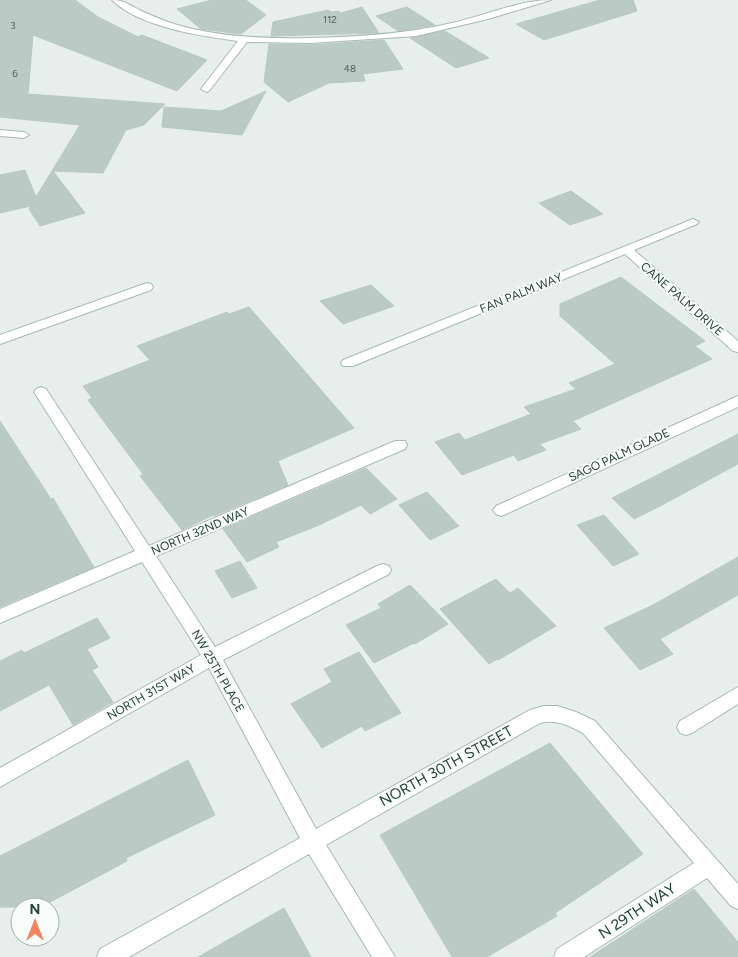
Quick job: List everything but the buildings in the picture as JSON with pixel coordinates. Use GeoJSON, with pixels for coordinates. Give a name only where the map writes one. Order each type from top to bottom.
{"type":"FeatureCollection","features":[{"type":"Feature","properties":{"kind":"street"},"geometry":{"type":"LineString","coordinates":[[116,0],[128,8],[166,25],[243,40],[329,41],[420,32],[547,0]]}},
{"type":"Feature","properties":{"kind":"street"},"geometry":{"type":"LineString","coordinates":[[513,0],[525,6]]}},
{"type":"Feature","properties":{"kind":"street"},"geometry":{"type":"LineString","coordinates":[[206,89],[243,40]]}},
{"type":"Feature","properties":{"kind":"street"},"geometry":{"type":"LineString","coordinates":[[0,132],[24,135]]}},
{"type":"Feature","properties":{"kind":"street","name":"FAN PALM WAY"},"geometry":{"type":"LineString","coordinates":[[348,363],[693,222]]}},
{"type":"Feature","properties":{"kind":"street","name":"CANE PALM DRIVE"},"geometry":{"type":"LineString","coordinates":[[626,250],[738,348]]}},
{"type":"Feature","properties":{"kind":"street"},"geometry":{"type":"LineString","coordinates":[[0,340],[147,287]]}},
{"type":"Feature","properties":{"kind":"street","name":"NW 25TH PLACE"},"geometry":{"type":"LineString","coordinates":[[40,392],[212,658],[312,841],[384,957]]}},
{"type":"Feature","properties":{"kind":"street","name":"SAGO PALM GLADE"},"geometry":{"type":"LineString","coordinates":[[501,510],[738,401]]}},
{"type":"Feature","properties":{"kind":"street","name":"NORTH 32ND WAY"},"geometry":{"type":"LineString","coordinates":[[0,616],[400,445]]}},
{"type":"Feature","properties":{"kind":"street","name":"NORTH 31ST WAY"},"geometry":{"type":"LineString","coordinates":[[0,778],[212,658],[384,570]]}},
{"type":"Feature","properties":{"kind":"street"},"geometry":{"type":"LineString","coordinates":[[686,727],[738,695]]}},
{"type":"Feature","properties":{"kind":"street","name":"NORTH 30TH STREET"},"geometry":{"type":"LineString","coordinates":[[108,957],[536,716],[548,713],[563,713],[589,727],[738,899]]}},
{"type":"Feature","properties":{"kind":"street","name":"N 29TH WAY"},"geometry":{"type":"LineString","coordinates":[[565,957],[709,865]]}}]}
